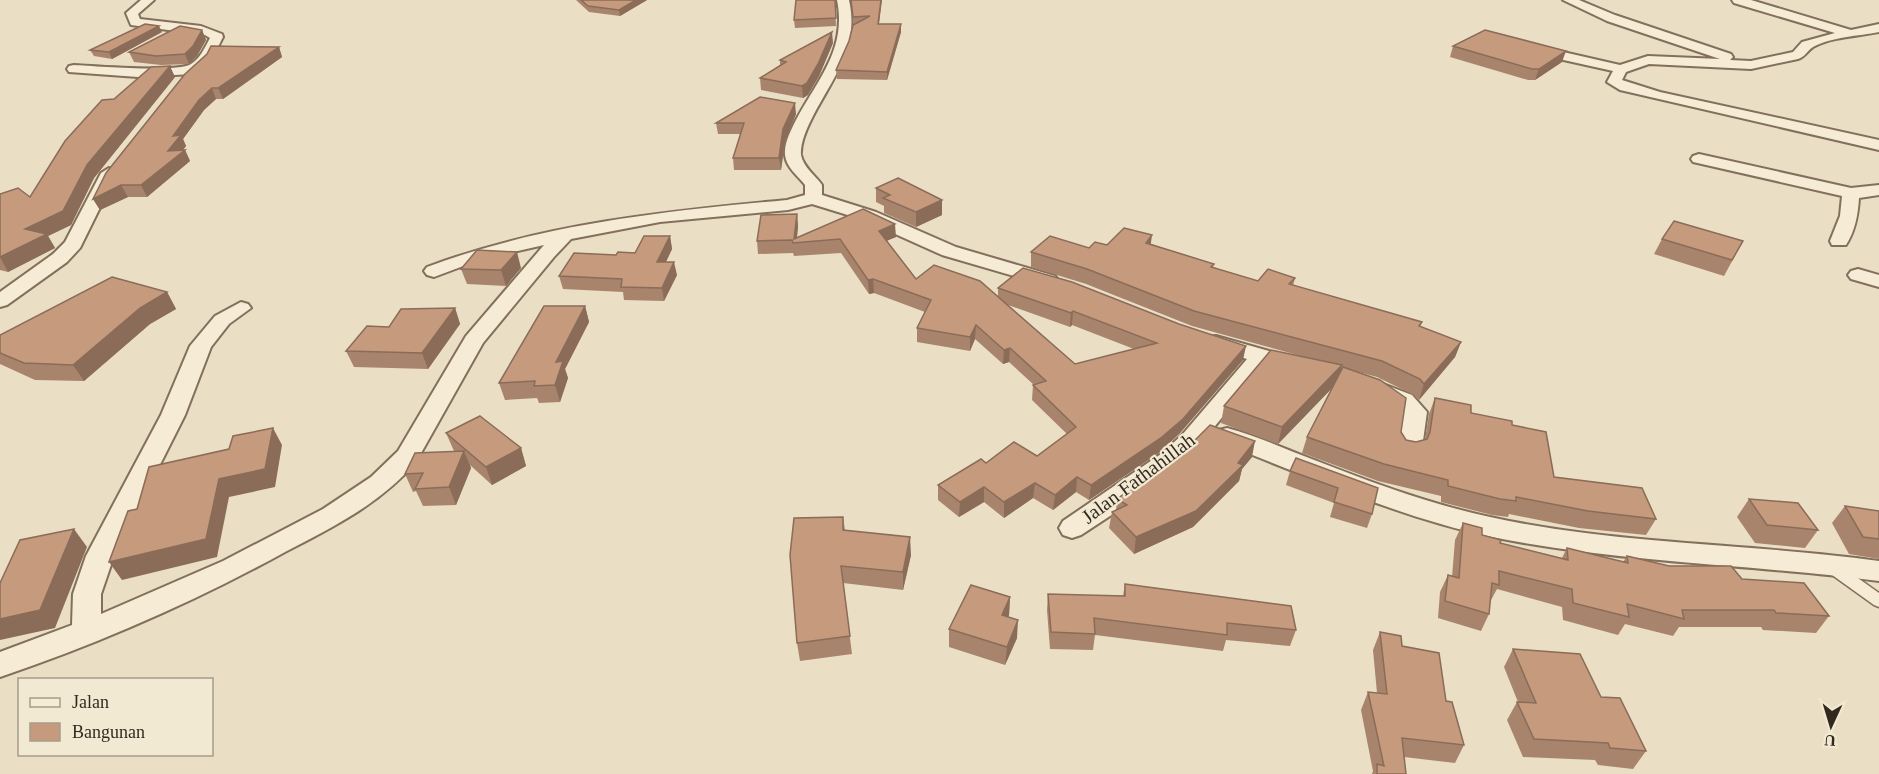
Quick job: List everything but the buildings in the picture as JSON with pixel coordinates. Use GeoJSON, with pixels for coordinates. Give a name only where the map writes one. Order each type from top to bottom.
{"type":"FeatureCollection","features":[{"type":"Feature","properties":{"kind":"street"},"geometry":{"type":"LineString","coordinates":[[148,0],[132,13],[135,22],[213,33],[218,37],[205,60],[178,86]]}},
{"type":"Feature","properties":{"kind":"street"},"geometry":{"type":"LineString","coordinates":[[812,198],[815,187],[794,163],[793,146],[802,121],[818,98],[845,42],[849,22],[843,0]]}},
{"type":"Feature","properties":{"kind":"street"},"geometry":{"type":"LineString","coordinates":[[1569,0],[1611,18],[1751,65]]}},
{"type":"Feature","properties":{"kind":"street"},"geometry":{"type":"LineString","coordinates":[[1739,0],[1852,34]]}},
{"type":"Feature","properties":{"kind":"street"},"geometry":{"type":"LineString","coordinates":[[162,39],[183,28]]}},
{"type":"Feature","properties":{"kind":"street"},"geometry":{"type":"LineString","coordinates":[[1537,50],[1621,69],[1648,60],[1751,65],[1798,55],[1806,45],[1879,28]]}},
{"type":"Feature","properties":{"kind":"street"},"geometry":{"type":"LineString","coordinates":[[74,69],[138,73],[193,70]]}},
{"type":"Feature","properties":{"kind":"street"},"geometry":{"type":"LineString","coordinates":[[1621,69],[1614,82],[1624,87],[1879,145]]}},
{"type":"Feature","properties":{"kind":"street"},"geometry":{"type":"LineString","coordinates":[[1843,136],[1865,147],[1879,159]]}},
{"type":"Feature","properties":{"kind":"street"},"geometry":{"type":"LineString","coordinates":[[0,301],[60,258],[73,244],[102,183],[120,158]]}},
{"type":"Feature","properties":{"kind":"street"},"geometry":{"type":"LineString","coordinates":[[1699,159],[1851,193],[1879,190]]}},
{"type":"Feature","properties":{"kind":"street"},"geometry":{"type":"LineString","coordinates":[[1839,242],[1849,216],[1851,193]]}},
{"type":"Feature","properties":{"kind":"street"},"geometry":{"type":"LineString","coordinates":[[434,271],[476,255],[565,235],[660,217],[788,205],[812,198],[870,216],[949,251],[1069,287]]}},
{"type":"Feature","properties":{"kind":"street"},"geometry":{"type":"LineString","coordinates":[[0,665],[87,632],[204,583],[315,525],[374,490],[395,472],[407,456],[474,341],[547,253],[565,235]]}},
{"type":"Feature","properties":{"kind":"street"},"geometry":{"type":"LineString","coordinates":[[1858,275],[1879,280]]}},
{"type":"Feature","properties":{"kind":"street"},"geometry":{"type":"LineString","coordinates":[[87,632],[87,594],[100,556],[173,415],[201,346],[222,320],[241,308]]}},
{"type":"Feature","properties":{"kind":"street"},"geometry":{"type":"LineString","coordinates":[[1195,335],[1285,362]]}},
{"type":"Feature","properties":{"kind":"street","name":"Jalan Fathahillah"},"geometry":{"type":"LineString","coordinates":[[1072,528],[1104,508],[1170,459],[1203,428],[1230,392],[1262,356]]}},
{"type":"Feature","properties":{"kind":"street"},"geometry":{"type":"LineString","coordinates":[[1353,380],[1392,394],[1412,408],[1415,418],[1410,448]]}},
{"type":"Feature","properties":{"kind":"street"},"geometry":{"type":"LineString","coordinates":[[1203,428],[1421,508],[1492,526],[1613,545],[1825,562],[1879,571]]}},
{"type":"Feature","properties":{"kind":"lane"},"geometry":{"type":"LineString","coordinates":[[1825,562],[1879,601]]}}]}
